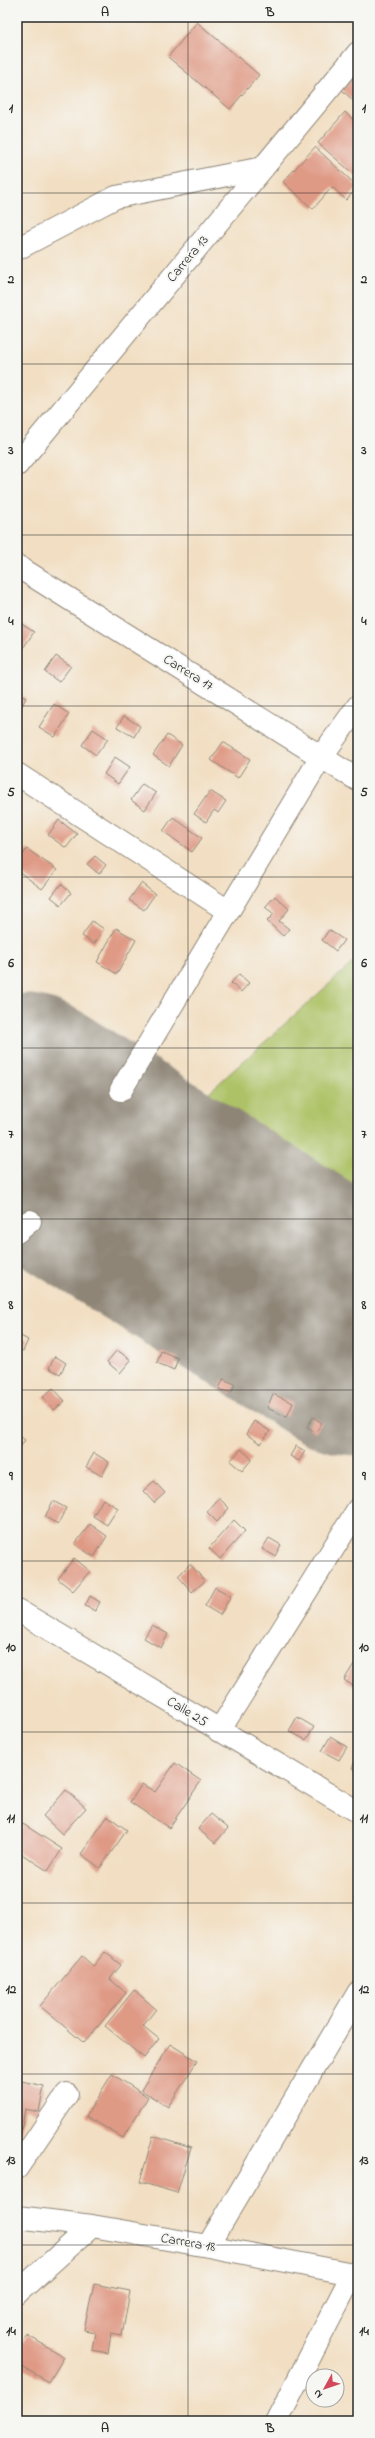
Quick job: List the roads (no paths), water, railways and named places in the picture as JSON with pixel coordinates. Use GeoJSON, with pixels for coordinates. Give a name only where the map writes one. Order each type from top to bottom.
{"type":"FeatureCollection","features":[{"type":"Feature","properties":{"kind":"street","name":"Carrera 13"},"geometry":{"type":"LineString","coordinates":[[17,465],[358,53]]}},
{"type":"Feature","properties":{"kind":"street"},"geometry":{"type":"LineString","coordinates":[[17,249],[116,197],[263,168]]}},
{"type":"Feature","properties":{"kind":"street","name":"Carrera 17"},"geometry":{"type":"LineString","coordinates":[[17,566],[358,780]]}},
{"type":"Feature","properties":{"kind":"street"},"geometry":{"type":"LineString","coordinates":[[121,1090],[321,756],[358,706]]}},
{"type":"Feature","properties":{"kind":"street"},"geometry":{"type":"LineString","coordinates":[[17,774],[228,911]]}},
{"type":"Feature","properties":{"kind":"street"},"geometry":{"type":"LineString","coordinates":[[219,1731],[358,1509]]}},
{"type":"Feature","properties":{"kind":"street","name":"Calle 25"},"geometry":{"type":"LineString","coordinates":[[17,1610],[358,1812]]}},
{"type":"Feature","properties":{"kind":"street"},"geometry":{"type":"LineString","coordinates":[[208,2246],[358,1993]]}},
{"type":"Feature","properties":{"kind":"street"},"geometry":{"type":"LineString","coordinates":[[17,2168],[67,2094]]}},
{"type":"Feature","properties":{"kind":"street","name":"Carrera 18"},"geometry":{"type":"LineString","coordinates":[[17,2217],[92,2226],[208,2246],[355,2275]]}},
{"type":"Feature","properties":{"kind":"street"},"geometry":{"type":"LineString","coordinates":[[17,2293],[92,2226]]}},
{"type":"Feature","properties":{"kind":"street"},"geometry":{"type":"LineString","coordinates":[[277,2421],[355,2275]]}}]}
